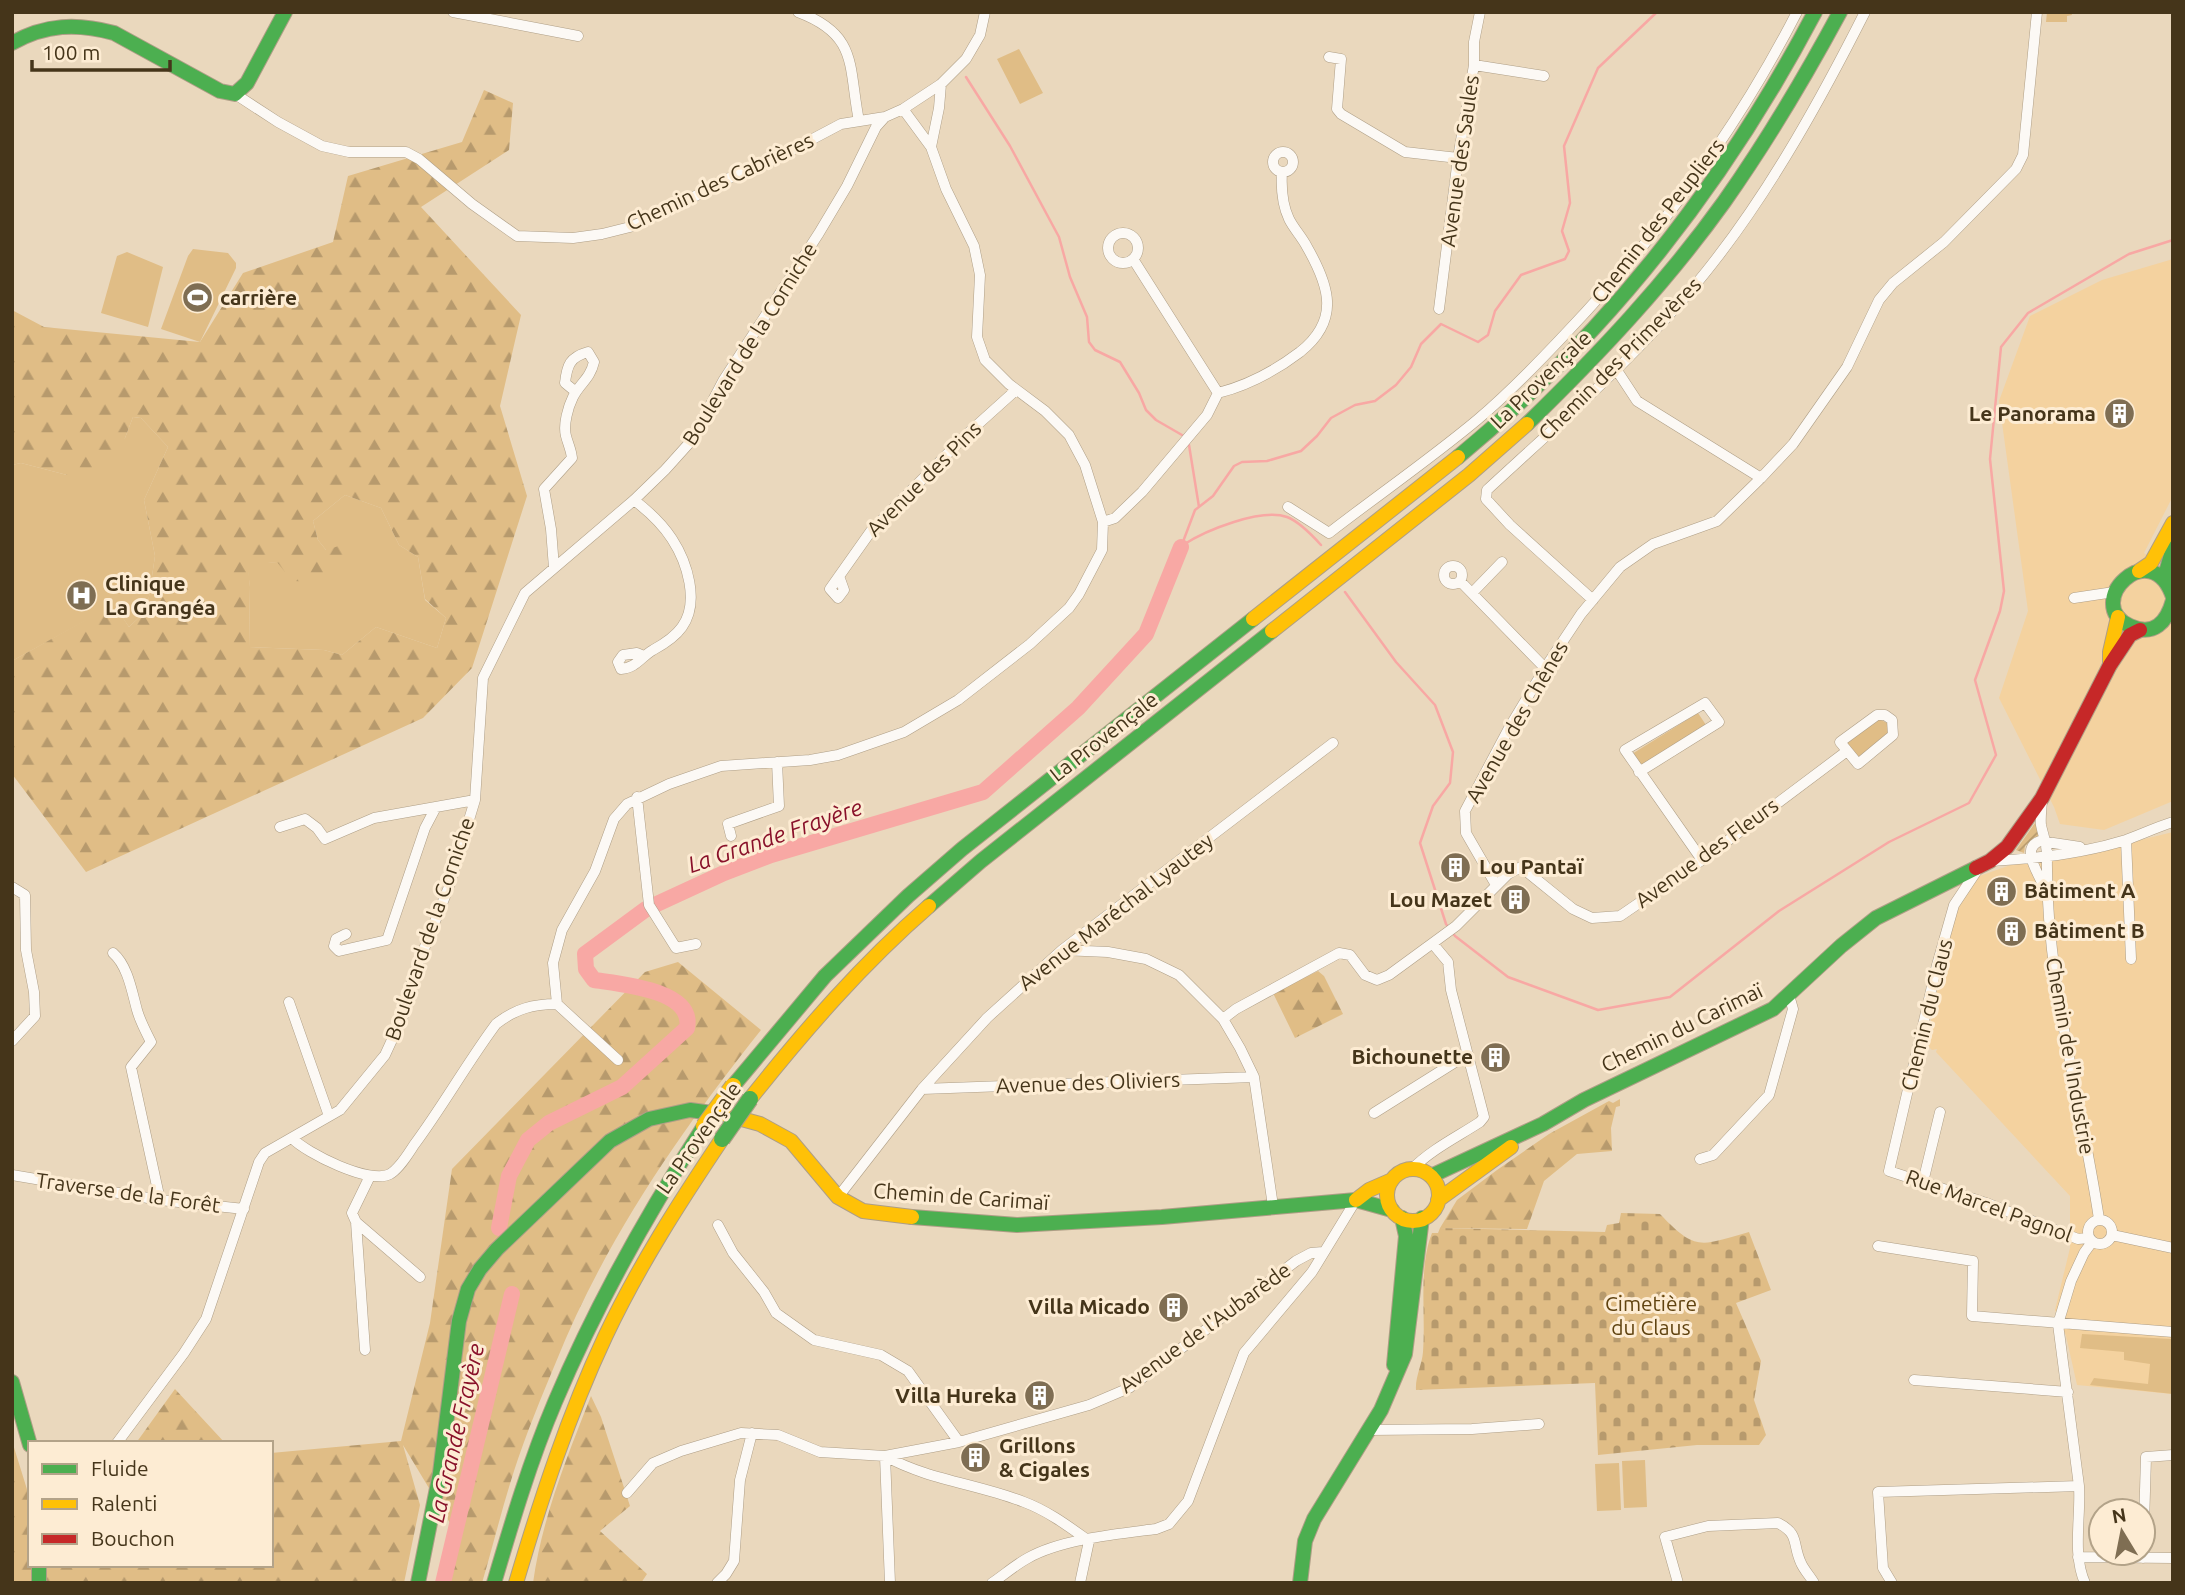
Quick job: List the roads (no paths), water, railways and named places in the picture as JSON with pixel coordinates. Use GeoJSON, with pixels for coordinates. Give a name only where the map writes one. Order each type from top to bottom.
{"type":"FeatureCollection","features":[{"type":"Feature","properties":{"kind":"main road"},"geometry":{"type":"LineString","coordinates":[[12,43],[27,34],[51,26],[75,25],[100,29],[114,33],[220,91],[235,94],[247,83],[285,12]]}},
{"type":"Feature","properties":{"kind":"main road","name":"La Provençale"},"geometry":{"type":"LineString","coordinates":[[494,1583],[536,1446],[580,1339],[640,1226],[704,1126],[784,1023],[825,976],[908,896],[962,849],[1468,449],[1559,365],[1628,291],[1686,220],[1761,111],[1815,12]]}},
{"type":"Feature","properties":{"kind":"main road","name":"La Provençale"},"geometry":{"type":"LineString","coordinates":[[516,1583],[554,1461],[605,1337],[635,1279],[671,1215],[750,1099],[841,991],[921,913],[981,861],[1469,475],[1581,373],[1634,317],[1710,223],[1781,118],[1840,12]]}},
{"type":"Feature","properties":{"kind":"main road"},"geometry":{"type":"LineString","coordinates":[[2173,523],[2151,563],[2126,576],[2114,592],[2114,609],[2118,617],[2132,628],[2140,630],[2157,627],[2165,621],[2173,602],[2164,579],[2173,548]]}},
{"type":"Feature","properties":{"kind":"main road"},"geometry":{"type":"LineString","coordinates":[[2139,571],[2152,572],[2164,579]]}},
{"type":"Feature","properties":{"kind":"main road","name":"Chemin du Carimaï"},"geometry":{"type":"LineString","coordinates":[[2110,665],[2109,652],[2118,617]]}},
{"type":"Feature","properties":{"kind":"main road","name":"Chemin du Carimaï"},"geometry":{"type":"LineString","coordinates":[[1431,1177],[1773,1009],[1841,946],[1876,918],[1985,863],[2007,847],[2042,798],[2110,665],[2130,635],[2140,630]]}},
{"type":"Feature","properties":{"kind":"main road","name":"Chemin de Carimaï"},"geometry":{"type":"LineString","coordinates":[[418,1583],[440,1473],[459,1321],[466,1295],[480,1269],[497,1249],[590,1158],[628,1129],[659,1116],[690,1110],[725,1114],[760,1124],[791,1140],[838,1197],[849,1205],[876,1213],[1017,1226],[1162,1217],[1356,1200],[1397,1214]]}},
{"type":"Feature","properties":{"kind":"main road","name":"Chemin du Carimaï"},"geometry":{"type":"LineString","coordinates":[[1438,1199],[1543,1124]]}},
{"type":"Feature","properties":{"kind":"main road"},"geometry":{"type":"LineString","coordinates":[[1356,1200],[1401,1172],[1419,1170],[1431,1177],[1438,1191],[1438,1199],[1430,1214],[1415,1220],[1397,1214]]}},
{"type":"Feature","properties":{"kind":"main road"},"geometry":{"type":"LineString","coordinates":[[1391,1391],[1406,1236],[1387,1195],[1392,1180]]}},
{"type":"Feature","properties":{"kind":"main road"},"geometry":{"type":"LineString","coordinates":[[1300,1583],[1305,1541],[1314,1519],[1391,1391],[1405,1354],[1422,1218]]}},
{"type":"Feature","properties":{"kind":"main road"},"geometry":{"type":"LineString","coordinates":[[12,1382],[29,1441]]}},
{"type":"Feature","properties":{"kind":"street"},"geometry":{"type":"LineString","coordinates":[[453,12],[578,36]]}},
{"type":"Feature","properties":{"kind":"street"},"geometry":{"type":"LineString","coordinates":[[798,12],[819,20],[838,35],[851,67],[859,121]]}},
{"type":"Feature","properties":{"kind":"street","name":"Chemin des Cabrières"},"geometry":{"type":"LineString","coordinates":[[235,94],[322,146],[349,152],[406,152],[419,159],[472,204],[517,236],[543,238],[602,234],[630,227],[667,211],[841,124],[885,117],[903,109],[941,84],[973,51],[985,12]]}},
{"type":"Feature","properties":{"kind":"street","name":"Avenue des Saules"},"geometry":{"type":"LineString","coordinates":[[1439,309],[1458,158],[1475,65],[1474,42],[1480,12]]}},
{"type":"Feature","properties":{"kind":"street","name":"Chemin des Peupliers"},"geometry":{"type":"LineString","coordinates":[[1287,507],[1329,533],[1476,421],[1523,377],[1601,296],[1687,188],[1750,96],[1797,12]]}},
{"type":"Feature","properties":{"kind":"street","name":"Chemin des Primevères"},"geometry":{"type":"LineString","coordinates":[[1593,600],[1510,525],[1486,499],[1487,490],[1616,369],[1718,258],[1810,113],[1864,12]]}},
{"type":"Feature","properties":{"kind":"street","name":"Avenue des Chênes"},"geometry":{"type":"LineString","coordinates":[[1496,885],[1466,833],[1465,811],[1545,668],[1620,567],[1653,544],[1717,521],[1761,478],[1793,444],[1847,367],[1879,300],[1893,282],[1944,242],[2016,169],[2023,155],[2037,12]]}},
{"type":"Feature","properties":{"kind":"street"},"geometry":{"type":"LineString","coordinates":[[1329,57],[1341,59],[1337,109],[1341,114],[1405,152],[1458,158]]}},
{"type":"Feature","properties":{"kind":"street"},"geometry":{"type":"LineString","coordinates":[[1475,65],[1544,76]]}},
{"type":"Feature","properties":{"kind":"street"},"geometry":{"type":"LineString","coordinates":[[931,147],[941,84]]}},
{"type":"Feature","properties":{"kind":"street"},"geometry":{"type":"LineString","coordinates":[[618,1060],[557,1004],[553,963],[562,930],[595,871],[614,819],[627,804],[637,797],[721,766],[829,757],[904,732],[958,700],[1030,645],[1069,608],[1102,550],[1103,522],[1085,465],[1069,435],[985,360],[977,337],[980,275],[974,246],[946,190],[931,147],[903,109]]}},
{"type":"Feature","properties":{"kind":"street","name":"Boulevard de la Corniche"},"geometry":{"type":"LineString","coordinates":[[118,1441],[184,1353],[206,1318],[259,1162],[265,1153],[340,1110],[385,1055],[403,1016],[414,974],[448,889],[475,800],[483,678],[525,593],[634,500],[692,440],[723,382],[819,233],[847,186],[876,127],[885,117]]}},
{"type":"Feature","properties":{"kind":"street"},"geometry":{"type":"LineString","coordinates":[[1103,522],[1115,518],[1142,492],[1207,415],[1218,394],[1268,374],[1313,341],[1326,322],[1329,300],[1308,248],[1289,219],[1280,190],[1282,172]]}},
{"type":"Feature","properties":{"kind":"street"},"geometry":{"type":"LineString","coordinates":[[1133,260],[1218,394]]}},
{"type":"Feature","properties":{"kind":"street"},"geometry":{"type":"LineString","coordinates":[[1616,369],[1637,401],[1761,478]]}},
{"type":"Feature","properties":{"kind":"street","name":"Avenue des Pins"},"geometry":{"type":"LineString","coordinates":[[839,576],[871,531],[966,435],[1016,390]]}},
{"type":"Feature","properties":{"kind":"street"},"geometry":{"type":"LineString","coordinates":[[554,568],[544,489],[572,458],[565,436],[567,416],[576,392]]}},
{"type":"Feature","properties":{"kind":"street"},"geometry":{"type":"LineString","coordinates":[[634,500],[671,537],[685,566],[691,600],[682,628],[670,640],[644,656]]}},
{"type":"Feature","properties":{"kind":"street"},"geometry":{"type":"LineString","coordinates":[[1473,592],[1502,562]]}},
{"type":"Feature","properties":{"kind":"street"},"geometry":{"type":"LineString","coordinates":[[1460,581],[1545,668]]}},
{"type":"Feature","properties":{"kind":"street"},"geometry":{"type":"LineString","coordinates":[[2074,598],[2114,592]]}},
{"type":"Feature","properties":{"kind":"street"},"geometry":{"type":"LineString","coordinates":[[1639,772],[1719,722],[1704,704],[1625,750],[1639,772],[1702,860]]}},
{"type":"Feature","properties":{"kind":"street"},"geometry":{"type":"LineString","coordinates":[[1877,715],[1885,715],[1892,720],[1893,736],[1858,764],[1847,751],[1840,742],[1877,715]]}},
{"type":"Feature","properties":{"kind":"street","name":"Avenue Maréchal Lyautey"},"geometry":{"type":"LineString","coordinates":[[838,1197],[922,1088],[988,1017],[1062,950],[1333,743]]}},
{"type":"Feature","properties":{"kind":"street","name":"Avenue des Fleurs"},"geometry":{"type":"LineString","coordinates":[[1223,1019],[1236,1009],[1339,953],[1350,955],[1365,975],[1377,980],[1389,975],[1456,926],[1496,885],[1513,870],[1521,867],[1573,909],[1592,918],[1620,916],[1702,860],[1847,751]]}},
{"type":"Feature","properties":{"kind":"street"},"geometry":{"type":"LineString","coordinates":[[731,836],[728,824],[779,806],[777,762]]}},
{"type":"Feature","properties":{"kind":"street"},"geometry":{"type":"LineString","coordinates":[[637,797],[651,908],[676,948],[696,944]]}},
{"type":"Feature","properties":{"kind":"street"},"geometry":{"type":"LineString","coordinates":[[2042,798],[2041,824],[2047,856],[2046,893]]}},
{"type":"Feature","properties":{"kind":"street"},"geometry":{"type":"LineString","coordinates":[[280,827],[305,819],[317,828],[325,839],[374,818],[475,800]]}},
{"type":"Feature","properties":{"kind":"street"},"geometry":{"type":"LineString","coordinates":[[346,934],[336,939],[334,946],[339,951],[387,940],[425,828],[435,808]]}},
{"type":"Feature","properties":{"kind":"street"},"geometry":{"type":"LineString","coordinates":[[1985,863],[2047,856],[2126,840],[2173,822]]}},
{"type":"Feature","properties":{"kind":"street"},"geometry":{"type":"LineString","coordinates":[[2126,840],[2131,959]]}},
{"type":"Feature","properties":{"kind":"street"},"geometry":{"type":"LineString","coordinates":[[2046,893],[2030,857],[2030,848],[2034,844],[2046,842],[2088,848]]}},
{"type":"Feature","properties":{"kind":"street"},"geometry":{"type":"LineString","coordinates":[[2007,847],[2015,854],[2030,857]]}},
{"type":"Feature","properties":{"kind":"street","name":"Chemin du Claus"},"geometry":{"type":"LineString","coordinates":[[1889,1171],[1937,965],[1954,905],[1985,863]]}},
{"type":"Feature","properties":{"kind":"street"},"geometry":{"type":"LineString","coordinates":[[12,887],[25,895],[26,950],[34,992],[35,1016],[12,1041]]}},
{"type":"Feature","properties":{"kind":"street","name":"Chemin de l'Industrie"},"geometry":{"type":"LineString","coordinates":[[2046,893],[2056,995],[2099,1219]]}},
{"type":"Feature","properties":{"kind":"street"},"geometry":{"type":"LineString","coordinates":[[1412,1169],[1432,1150],[1445,1145],[1480,1122],[1484,1116],[1451,990],[1448,962],[1433,944]]}},
{"type":"Feature","properties":{"kind":"street"},"geometry":{"type":"LineString","coordinates":[[1062,950],[1108,952],[1146,959],[1179,975],[1223,1019],[1254,1077],[1273,1206]]}},
{"type":"Feature","properties":{"kind":"street"},"geometry":{"type":"LineString","coordinates":[[113,953],[119,958],[136,1000],[136,1009],[151,1042],[131,1067],[160,1200]]}},
{"type":"Feature","properties":{"kind":"street"},"geometry":{"type":"LineString","coordinates":[[1700,1159],[1713,1155],[1769,1095],[1793,1009],[1789,995]]}},
{"type":"Feature","properties":{"kind":"street"},"geometry":{"type":"LineString","coordinates":[[289,1002],[329,1116]]}},
{"type":"Feature","properties":{"kind":"street"},"geometry":{"type":"LineString","coordinates":[[292,1138],[301,1147],[370,1176],[390,1174],[401,1163],[496,1024],[510,1013],[535,1004],[557,1004]]}},
{"type":"Feature","properties":{"kind":"street"},"geometry":{"type":"LineString","coordinates":[[1374,1113],[1468,1054]]}},
{"type":"Feature","properties":{"kind":"street","name":"Avenue des Oliviers"},"geometry":{"type":"LineString","coordinates":[[922,1088],[1254,1077]]}},
{"type":"Feature","properties":{"kind":"street"},"geometry":{"type":"LineString","coordinates":[[1923,1182],[1940,1112]]}},
{"type":"Feature","properties":{"kind":"street","name":"Rue Marcel Pagnol"},"geometry":{"type":"LineString","coordinates":[[1889,1171],[1989,1204],[2078,1239],[2091,1240]]}},
{"type":"Feature","properties":{"kind":"street","name":"Traverse de la Forêt"},"geometry":{"type":"LineString","coordinates":[[12,1175],[160,1200],[244,1209]]}},
{"type":"Feature","properties":{"kind":"street"},"geometry":{"type":"LineString","coordinates":[[365,1350],[356,1222],[352,1213],[370,1176]]}},
{"type":"Feature","properties":{"kind":"street"},"geometry":{"type":"LineString","coordinates":[[992,1583],[1028,1558],[1069,1543],[1156,1529],[1169,1524],[1188,1502],[1244,1353],[1312,1272],[1356,1200]]}},
{"type":"Feature","properties":{"kind":"street"},"geometry":{"type":"LineString","coordinates":[[2083,1582],[2078,1557],[2081,1511],[2079,1486],[2058,1324],[2071,1281],[2091,1240],[2089,1226],[2099,1219],[2110,1224],[2112,1235]]}},
{"type":"Feature","properties":{"kind":"street"},"geometry":{"type":"LineString","coordinates":[[356,1222],[420,1277]]}},
{"type":"Feature","properties":{"kind":"street"},"geometry":{"type":"LineString","coordinates":[[718,1225],[733,1253],[764,1292],[776,1313],[814,1340],[881,1355],[908,1371],[959,1442]]}},
{"type":"Feature","properties":{"kind":"street"},"geometry":{"type":"LineString","coordinates":[[2091,1240],[2104,1244],[2112,1235]]}},
{"type":"Feature","properties":{"kind":"street"},"geometry":{"type":"LineString","coordinates":[[2112,1235],[2173,1248]]}},
{"type":"Feature","properties":{"kind":"street"},"geometry":{"type":"LineString","coordinates":[[1878,1246],[1973,1261],[1972,1316],[2173,1332]]}},
{"type":"Feature","properties":{"kind":"street","name":"Avenue de l'Aubarède"},"geometry":{"type":"LineString","coordinates":[[752,1433],[778,1435],[820,1452],[885,1456],[959,1442],[1089,1405],[1129,1388],[1296,1261],[1311,1253],[1323,1252]]}},
{"type":"Feature","properties":{"kind":"street"},"geometry":{"type":"LineString","coordinates":[[1914,1380],[2068,1392]]}},
{"type":"Feature","properties":{"kind":"street"},"geometry":{"type":"LineString","coordinates":[[1369,1430],[1472,1429],[1539,1424]]}},
{"type":"Feature","properties":{"kind":"street"},"geometry":{"type":"LineString","coordinates":[[627,1493],[653,1463],[681,1451],[741,1433],[752,1433],[740,1480],[734,1561],[717,1583]]}},
{"type":"Feature","properties":{"kind":"street"},"geometry":{"type":"LineString","coordinates":[[2145,1497],[2146,1457],[2173,1455]]}},
{"type":"Feature","properties":{"kind":"street"},"geometry":{"type":"LineString","coordinates":[[885,1456],[903,1466],[1023,1501],[1055,1517],[1089,1541]]}},
{"type":"Feature","properties":{"kind":"street"},"geometry":{"type":"LineString","coordinates":[[885,1456],[890,1583]]}},
{"type":"Feature","properties":{"kind":"street"},"geometry":{"type":"LineString","coordinates":[[1892,1583],[1883,1568],[1878,1492],[2079,1486]]}},
{"type":"Feature","properties":{"kind":"street"},"geometry":{"type":"LineString","coordinates":[[1678,1583],[1665,1537],[1708,1526],[1778,1524],[1788,1528],[1794,1536],[1800,1562],[1814,1583]]}},
{"type":"Feature","properties":{"kind":"street"},"geometry":{"type":"LineString","coordinates":[[1080,1583],[1089,1541]]}},
{"type":"Feature","properties":{"kind":"street"},"geometry":{"type":"LineString","coordinates":[[2078,1557],[2087,1557]]}},
{"type":"Feature","properties":{"kind":"waterway"},"geometry":{"type":"LineString","coordinates":[[1181,547],[1195,510],[1213,496],[1234,466],[1242,462],[1267,461],[1301,451],[1331,418],[1355,405],[1375,401],[1396,385],[1411,367],[1421,344],[1441,324],[1478,342],[1488,335],[1495,311],[1521,275],[1565,259],[1569,251],[1562,231],[1570,203],[1564,146],[1598,68],[1657,12]]}},
{"type":"Feature","properties":{"kind":"waterway"},"geometry":{"type":"LineString","coordinates":[[966,77],[1010,146],[1059,237],[1070,277],[1087,317],[1089,342],[1095,350],[1120,362],[1146,410],[1156,420],[1182,435]]}},
{"type":"Feature","properties":{"kind":"waterway"},"geometry":{"type":"LineString","coordinates":[[1345,592],[1396,662],[1435,705],[1453,752],[1450,783],[1433,806],[1420,843],[1446,924],[1455,936],[1508,977],[1598,1010],[1670,997],[1779,911],[1889,842],[1969,803],[1996,755],[1975,680],[2000,611],[2004,591],[1990,459],[2001,347],[2028,313],[2129,254],[2173,240]]}},
{"type":"Feature","properties":{"kind":"waterway"},"geometry":{"type":"LineString","coordinates":[[1189,445],[1199,507]]}},
{"type":"Feature","properties":{"kind":"waterway"},"geometry":{"type":"LineString","coordinates":[[1183,545],[1234,522],[1263,515],[1287,517],[1297,522],[1321,545]]}},
{"type":"Feature","properties":{"kind":"waterway","name":"La Grande Frayère"},"geometry":{"type":"LineString","coordinates":[[499,1228],[509,1176],[528,1140],[549,1123],[622,1087],[687,1028],[686,1015],[680,1005],[668,997],[637,987],[594,980],[586,969],[585,954],[646,909],[724,873],[771,855],[983,792],[1078,708],[1146,634],[1181,547]]}},
{"type":"Feature","properties":{"kind":"waterway","name":"La Grande Frayère"},"geometry":{"type":"LineString","coordinates":[[443,1583],[512,1294]]}},
{"type":"Feature","properties":{"kind":"place","name":"carrière"},"geometry":{"type":"Point","coordinates":[197,298]}},
{"type":"Feature","properties":{"kind":"place","name":"Le Panorama"},"geometry":{"type":"Point","coordinates":[2119,414]}},
{"type":"Feature","properties":{"kind":"place","name":"Clinique La Grangéa"},"geometry":{"type":"Point","coordinates":[82,596]}},
{"type":"Feature","properties":{"kind":"place","name":"Lou Pantaï"},"geometry":{"type":"Point","coordinates":[1456,867]}},
{"type":"Feature","properties":{"kind":"place","name":"Bâtiment A"},"geometry":{"type":"Point","coordinates":[2001,891]}},
{"type":"Feature","properties":{"kind":"place","name":"Lou Mazet"},"geometry":{"type":"Point","coordinates":[1515,900]}},
{"type":"Feature","properties":{"kind":"place","name":"Bâtiment B"},"geometry":{"type":"Point","coordinates":[2011,931]}},
{"type":"Feature","properties":{"kind":"place","name":"Bichounette"},"geometry":{"type":"Point","coordinates":[1496,1057]}},
{"type":"Feature","properties":{"kind":"place","name":"Villa Micado"},"geometry":{"type":"Point","coordinates":[1173,1307]}},
{"type":"Feature","properties":{"kind":"place","name":"Villa Hureka"},"geometry":{"type":"Point","coordinates":[1040,1396]}},
{"type":"Feature","properties":{"kind":"place","name":"Grillons & Cigales"},"geometry":{"type":"Point","coordinates":[976,1458]}},
{"type":"Feature","properties":{"kind":"park label","name":"Cimetière du Claus"},"geometry":{"type":"Point","coordinates":[1651,1316]}}]}
